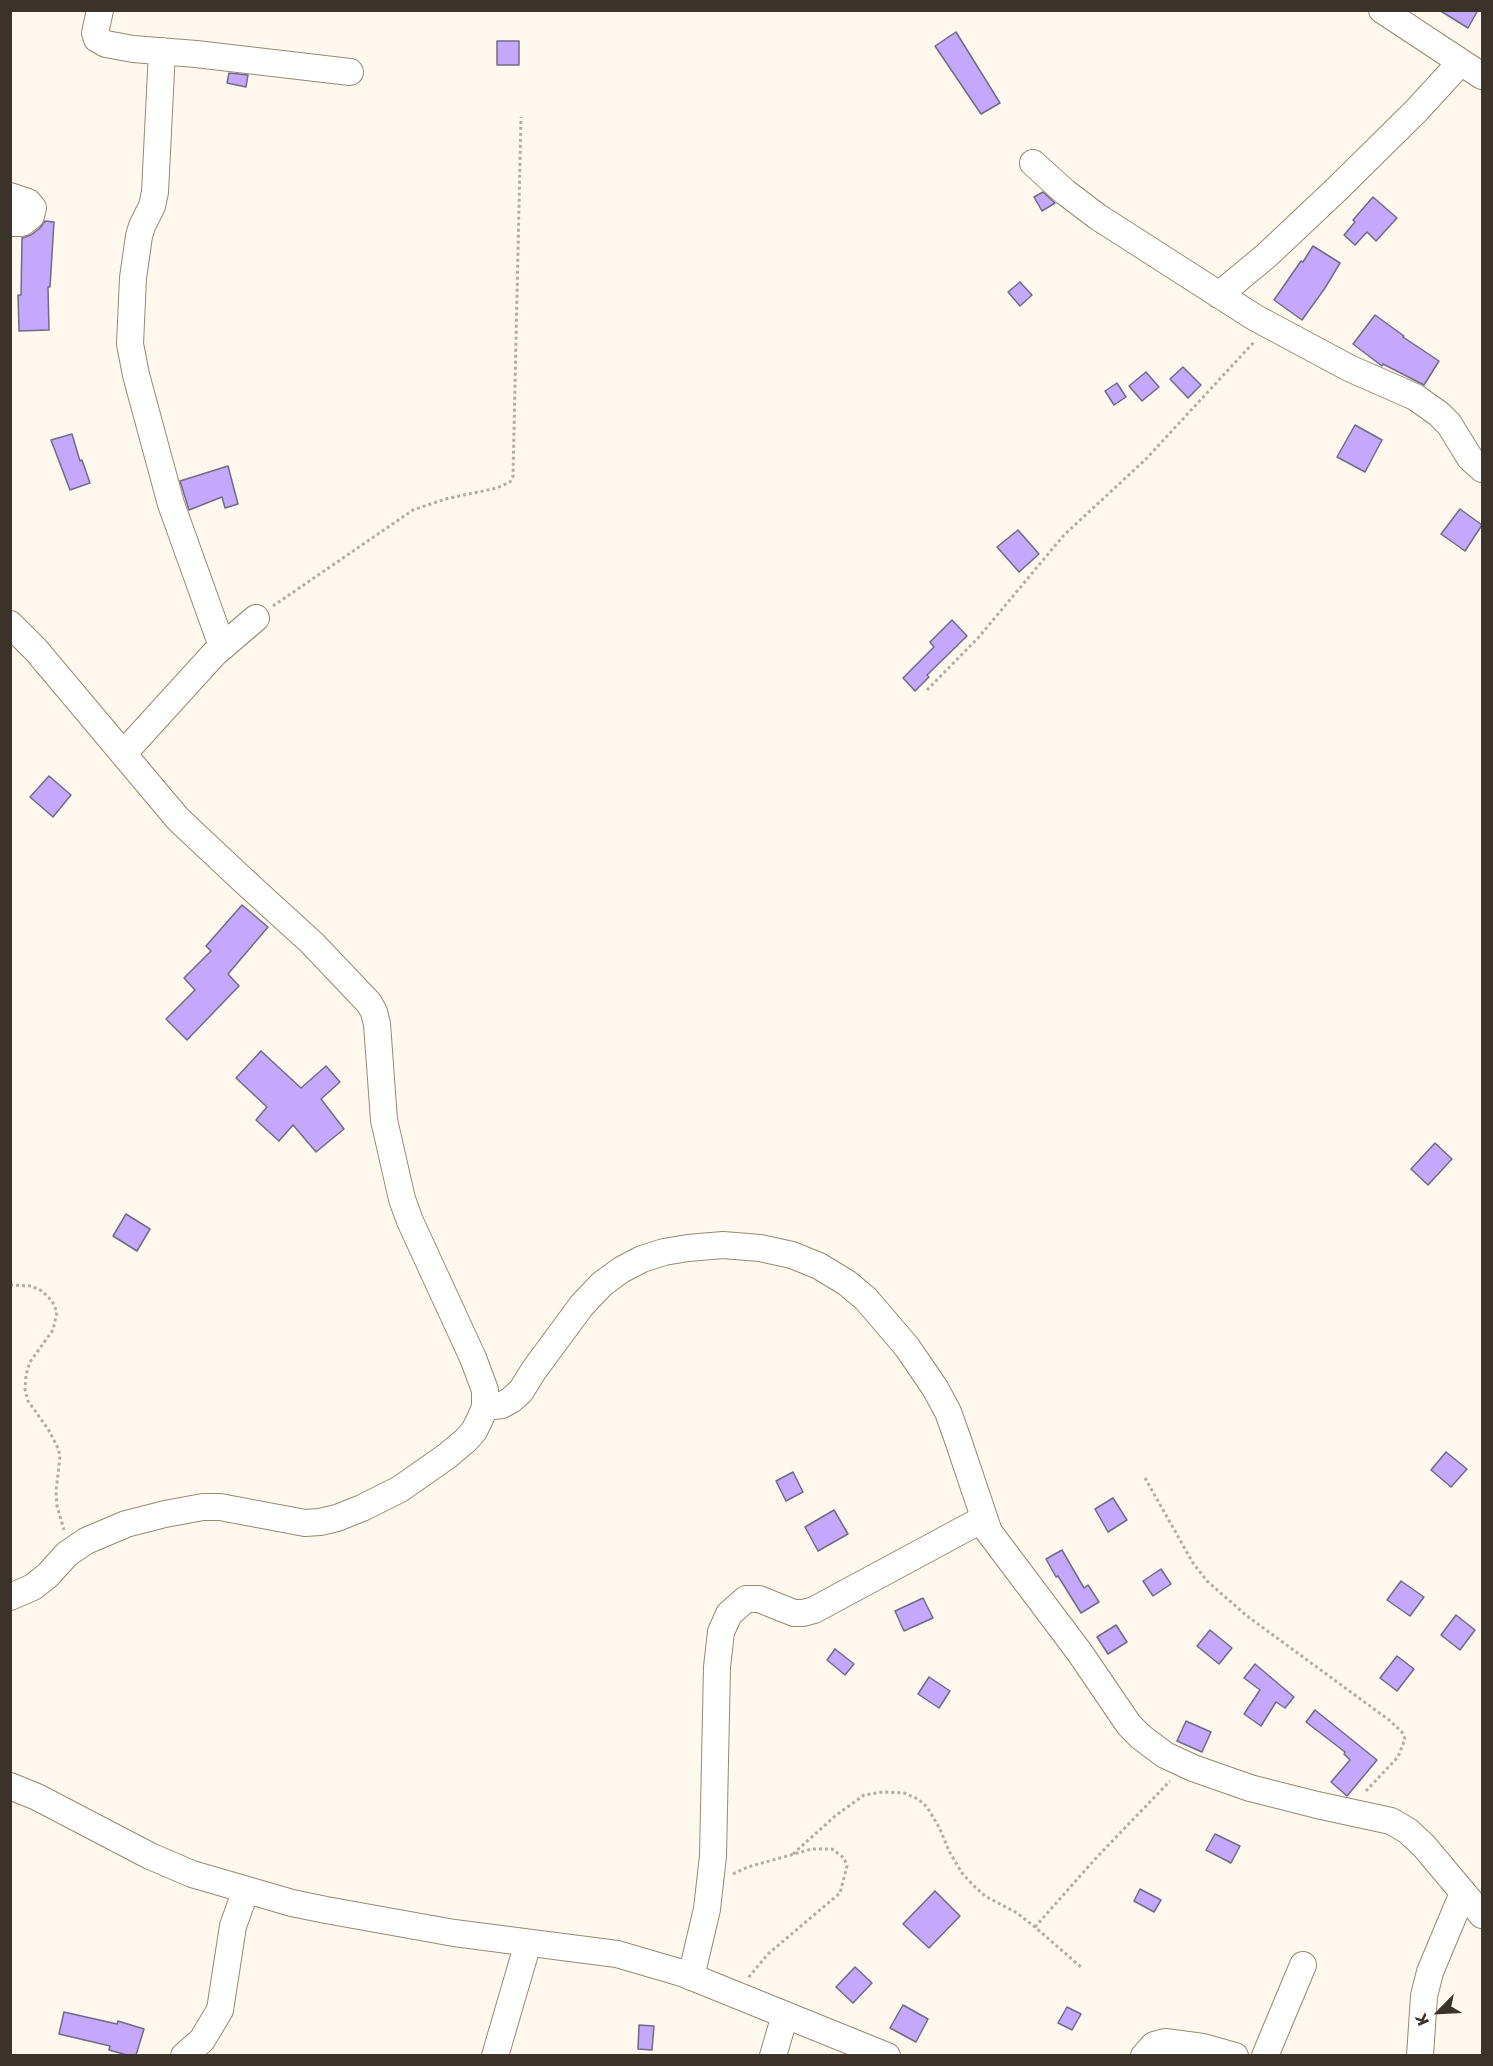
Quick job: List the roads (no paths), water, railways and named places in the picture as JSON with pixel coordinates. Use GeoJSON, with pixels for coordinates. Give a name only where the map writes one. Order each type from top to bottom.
{"type":"FeatureCollection","features":[{"type":"Feature","properties":{"kind":"street"},"geometry":{"type":"LineString","coordinates":[[100,10],[95,33],[97,39],[106,44],[350,72]]}},
{"type":"Feature","properties":{"kind":"street"},"geometry":{"type":"LineString","coordinates":[[1382,10],[1460,63],[1482,75]]}},
{"type":"Feature","properties":{"kind":"street"},"geometry":{"type":"LineString","coordinates":[[162,51],[155,192],[152,206],[139,236],[133,278],[130,344],[134,369],[171,504],[222,646]]}},
{"type":"Feature","properties":{"kind":"street"},"geometry":{"type":"LineString","coordinates":[[1219,295],[1267,255],[1337,189],[1416,111],[1460,63]]}},
{"type":"Feature","properties":{"kind":"street"},"geometry":{"type":"LineString","coordinates":[[1033,163],[1065,192],[1098,217],[1219,295],[1349,368],[1415,397],[1449,424],[1470,458],[1482,469]]}},
{"type":"Feature","properties":{"kind":"street"},"geometry":{"type":"LineString","coordinates":[[10,196],[28,202],[33,208],[31,216],[22,223],[10,223]]}},
{"type":"Feature","properties":{"kind":"street"},"geometry":{"type":"LineString","coordinates":[[124,753],[222,646],[256,618]]}},
{"type":"Feature","properties":{"kind":"street"},"geometry":{"type":"LineString","coordinates":[[10,624],[36,650],[185,826],[312,943],[358,990],[374,1012],[377,1024],[384,1120],[402,1199],[485,1390],[484,1407],[474,1431],[447,1456],[400,1489],[337,1518],[305,1523],[237,1509],[203,1507],[126,1524],[98,1534],[70,1552],[33,1587],[10,1597]]}},
{"type":"Feature","properties":{"kind":"street"},"geometry":{"type":"LineString","coordinates":[[484,1407],[502,1405],[521,1391],[568,1323],[602,1284],[621,1270],[642,1259],[664,1252],[723,1245],[760,1248],[819,1266],[848,1283],[883,1317],[935,1388],[948,1412],[988,1532],[1080,1653],[1129,1725],[1165,1755],[1186,1765],[1250,1788],[1317,1806],[1391,1821],[1424,1846],[1482,1915]]}},
{"type":"Feature","properties":{"kind":"street"},"geometry":{"type":"LineString","coordinates":[[691,1977],[700,1942],[713,1856],[717,1667],[721,1632],[729,1614],[746,1599],[759,1599],[794,1612],[803,1613],[814,1610],[983,1519]]}},
{"type":"Feature","properties":{"kind":"street"},"geometry":{"type":"LineString","coordinates":[[10,1786],[38,1797],[150,1856],[192,1874],[292,1903],[338,1912],[454,1933],[617,1954],[691,1977],[887,2055]]}},
{"type":"Feature","properties":{"kind":"street"},"geometry":{"type":"LineString","coordinates":[[184,2055],[202,2040],[220,2010],[233,1926],[246,1890]]}},
{"type":"Feature","properties":{"kind":"street"},"geometry":{"type":"LineString","coordinates":[[1420,2055],[1424,1996],[1430,1972],[1463,1893]]}},
{"type":"Feature","properties":{"kind":"street"},"geometry":{"type":"LineString","coordinates":[[495,2055],[528,1943]]}},
{"type":"Feature","properties":{"kind":"street"},"geometry":{"type":"LineString","coordinates":[[1265,2055],[1303,1965]]}},
{"type":"Feature","properties":{"kind":"street"},"geometry":{"type":"LineString","coordinates":[[773,2055],[785,2015]]}},
{"type":"Feature","properties":{"kind":"street"},"geometry":{"type":"LineString","coordinates":[[1144,2055],[1154,2045],[1165,2042],[1235,2055]]}}]}
